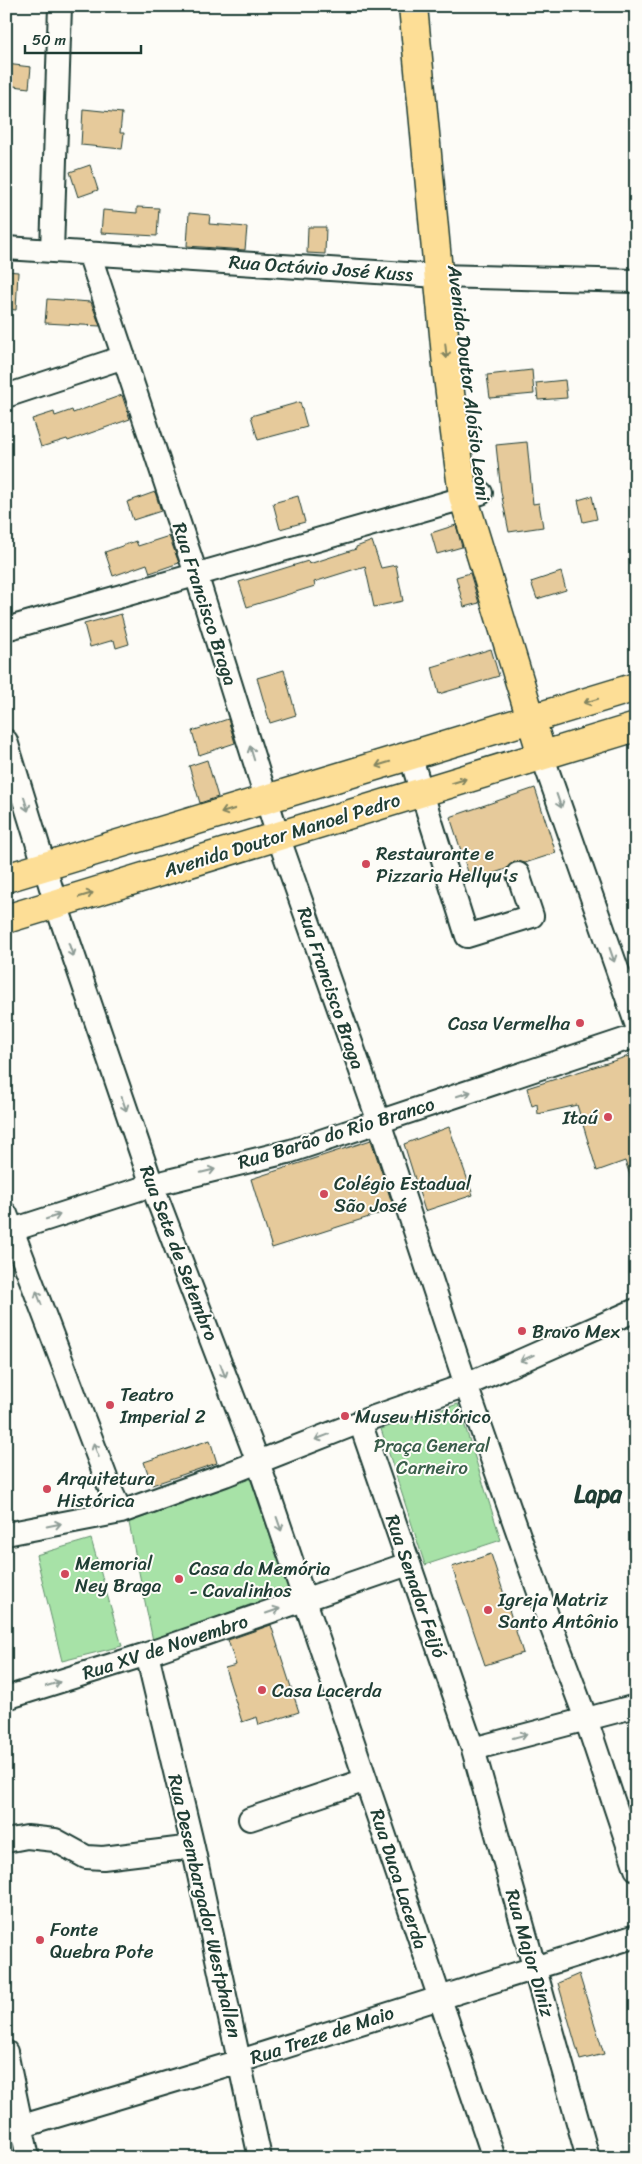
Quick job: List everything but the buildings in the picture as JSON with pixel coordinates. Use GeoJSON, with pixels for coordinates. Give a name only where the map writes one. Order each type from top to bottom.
{"type":"FeatureCollection","features":[{"type":"Feature","properties":{"kind":"main road","name":"Avenida Doutor Aloísio Leoni"},"geometry":{"type":"LineString","coordinates":[[413,6],[446,276]]}},
{"type":"Feature","properties":{"kind":"main road","name":"Avenida Doutor Aloísio Leoni"},"geometry":{"type":"LineString","coordinates":[[428,6],[446,276],[448,377],[472,494],[494,548],[538,717],[550,753]]}},
{"type":"Feature","properties":{"kind":"main road","name":"Avenida Doutor Manoel Pedro"},"geometry":{"type":"LineString","coordinates":[[6,878],[636,687]]}},
{"type":"Feature","properties":{"kind":"main road","name":"Avenida Doutor Manoel Pedro"},"geometry":{"type":"LineString","coordinates":[[6,920],[636,727]]}},
{"type":"Feature","properties":{"kind":"street"},"geometry":{"type":"LineString","coordinates":[[52,250],[60,6]]}},
{"type":"Feature","properties":{"kind":"street","name":"Rua Octávio José Kuss"},"geometry":{"type":"LineString","coordinates":[[6,248],[446,276],[636,281]]}},
{"type":"Feature","properties":{"kind":"street","name":"Rua Francisco Braga"},"geometry":{"type":"LineString","coordinates":[[90,253],[196,574],[278,836],[379,1122],[466,1385],[547,1615],[586,1719],[636,1869]]}},
{"type":"Feature","properties":{"kind":"street"},"geometry":{"type":"LineString","coordinates":[[6,396],[124,357]]}},
{"type":"Feature","properties":{"kind":"street"},"geometry":{"type":"LineString","coordinates":[[6,629],[472,494]]}},
{"type":"Feature","properties":{"kind":"street","name":"Rua Sete de Setembro"},"geometry":{"type":"LineString","coordinates":[[6,741],[56,904],[152,1185],[258,1462],[306,1600]]}},
{"type":"Feature","properties":{"kind":"street"},"geometry":{"type":"LineString","coordinates":[[550,753],[636,1023]]}},
{"type":"Feature","properties":{"kind":"street"},"geometry":{"type":"LineString","coordinates":[[410,755],[467,936],[532,916],[518,874]]}},
{"type":"Feature","properties":{"kind":"street","name":"Rua Barão do Rio Branco"},"geometry":{"type":"LineString","coordinates":[[8,1225],[152,1185],[291,1151],[636,1036]]}},
{"type":"Feature","properties":{"kind":"street"},"geometry":{"type":"LineString","coordinates":[[8,1225],[111,1491],[121,1512]]}},
{"type":"Feature","properties":{"kind":"street"},"geometry":{"type":"LineString","coordinates":[[6,1534],[121,1512],[360,1422],[466,1385],[636,1310]]}},
{"type":"Feature","properties":{"kind":"street","name":"Rua Senador Feijó"},"geometry":{"type":"LineString","coordinates":[[360,1422],[473,1749]]}},
{"type":"Feature","properties":{"kind":"street","name":"Rua XV de Novembro"},"geometry":{"type":"LineString","coordinates":[[6,1698],[148,1654],[408,1564]]}},
{"type":"Feature","properties":{"kind":"street","name":"Rua Duca Lacerda"},"geometry":{"type":"LineString","coordinates":[[306,1600],[494,2158]]}},
{"type":"Feature","properties":{"kind":"street","name":"Rua Desembargador Westphallen"},"geometry":{"type":"LineString","coordinates":[[148,1654],[193,1847],[260,2158]]}},
{"type":"Feature","properties":{"kind":"street"},"geometry":{"type":"LineString","coordinates":[[473,1749],[636,1706]]}},
{"type":"Feature","properties":{"kind":"street","name":"Rua Major Diniz"},"geometry":{"type":"LineString","coordinates":[[473,1749],[588,2158]]}},
{"type":"Feature","properties":{"kind":"street"},"geometry":{"type":"LineString","coordinates":[[250,1819],[366,1780]]}},
{"type":"Feature","properties":{"kind":"street"},"geometry":{"type":"LineString","coordinates":[[6,1841],[27,1836],[55,1840],[86,1857],[103,1858],[193,1847]]}},
{"type":"Feature","properties":{"kind":"street","name":"Rua Treze de Maio"},"geometry":{"type":"LineString","coordinates":[[14,2129],[240,2061],[636,1936]]}},
{"type":"Feature","properties":{"kind":"street"},"geometry":{"type":"LineString","coordinates":[[6,2052],[14,2129],[28,2158]]}},
{"type":"Feature","properties":{"kind":"green space","name":"Praça General Carneiro"},"geometry":{"type":"Polygon","coordinates":[[[458,1404],[501,1540],[425,1565],[381,1429],[458,1404]]]}},
{"type":"Feature","properties":{"kind":"green space"},"geometry":{"type":"Polygon","coordinates":[[[250,1478],[292,1589],[153,1641],[128,1518],[250,1478]]]}},
{"type":"Feature","properties":{"kind":"green space"},"geometry":{"type":"Polygon","coordinates":[[[91,1539],[122,1646],[62,1661],[36,1555],[91,1539]]]}},
{"type":"Feature","properties":{"kind":"place","name":"Restaurante e Pizzaria Hellyu's"},"geometry":{"type":"Point","coordinates":[366,864]}},
{"type":"Feature","properties":{"kind":"place","name":"Casa Vermelha"},"geometry":{"type":"Point","coordinates":[580,1023]}},
{"type":"Feature","properties":{"kind":"place","name":"Itaú"},"geometry":{"type":"Point","coordinates":[608,1117]}},
{"type":"Feature","properties":{"kind":"place","name":"Colégio Estadual São José"},"geometry":{"type":"Point","coordinates":[324,1194]}},
{"type":"Feature","properties":{"kind":"place","name":"Bravo Mex"},"geometry":{"type":"Point","coordinates":[522,1331]}},
{"type":"Feature","properties":{"kind":"place","name":"Teatro Imperial 2"},"geometry":{"type":"Point","coordinates":[110,1405]}},
{"type":"Feature","properties":{"kind":"place","name":"Museu Histórico"},"geometry":{"type":"Point","coordinates":[345,1416]}},
{"type":"Feature","properties":{"kind":"place","name":"Arquitetura Histórica"},"geometry":{"type":"Point","coordinates":[47,1489]}},
{"type":"Feature","properties":{"kind":"place","name":"Memorial Ney Braga"},"geometry":{"type":"Point","coordinates":[65,1574]}},
{"type":"Feature","properties":{"kind":"place","name":"Casa da Memória - Cavalinhos"},"geometry":{"type":"Point","coordinates":[179,1579]}},
{"type":"Feature","properties":{"kind":"place","name":"Igreja Matriz Santo Antônio"},"geometry":{"type":"Point","coordinates":[488,1610]}},
{"type":"Feature","properties":{"kind":"place","name":"Casa Lacerda"},"geometry":{"type":"Point","coordinates":[262,1690]}},
{"type":"Feature","properties":{"kind":"place","name":"Fonte Quebra Pote"},"geometry":{"type":"Point","coordinates":[40,1940]}},
{"type":"Feature","properties":{"kind":"district","name":"Lapa"},"geometry":{"type":"Point","coordinates":[598,1494]}}]}
